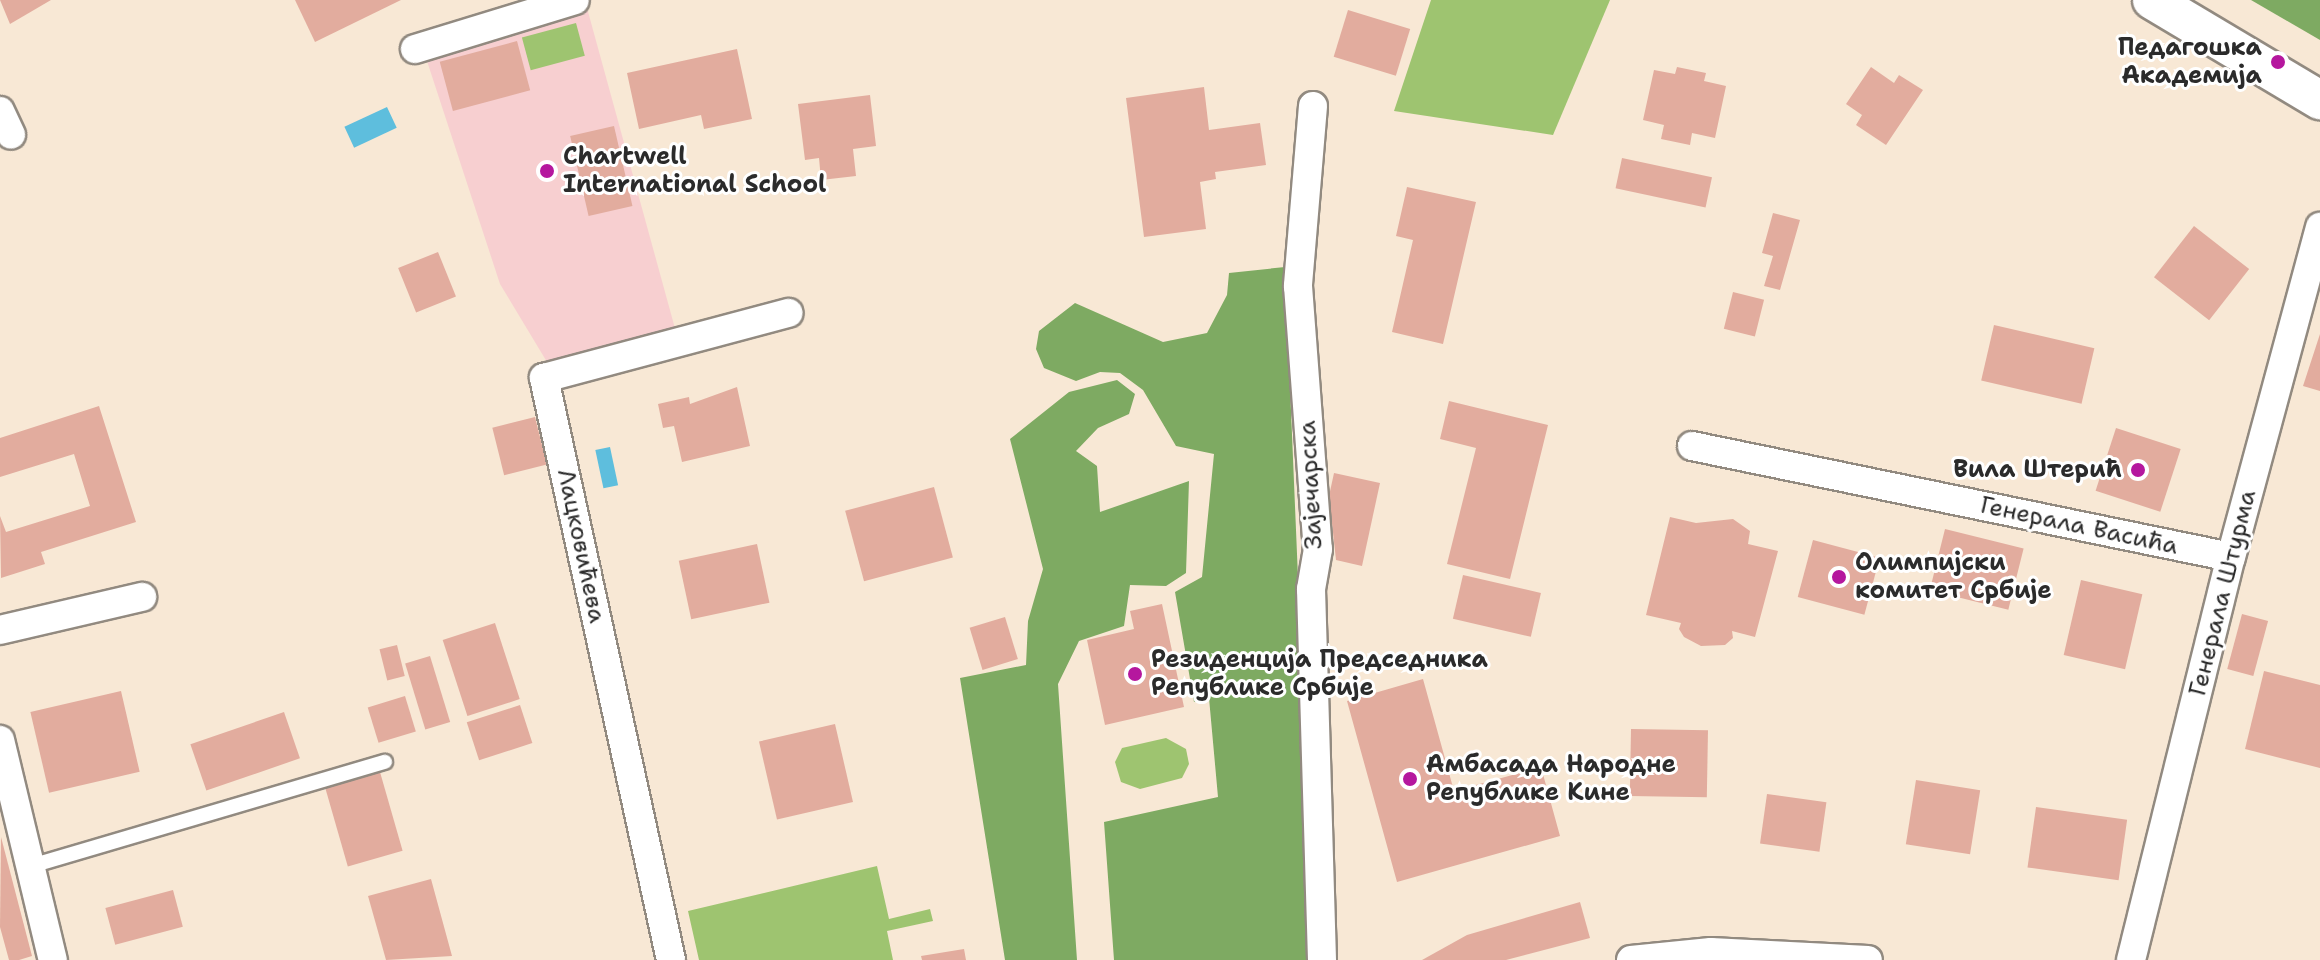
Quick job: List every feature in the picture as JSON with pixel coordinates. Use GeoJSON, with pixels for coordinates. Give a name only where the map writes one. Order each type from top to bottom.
{"type":"FeatureCollection","features":[{"type":"Feature","properties":{"kind":"main road"},"geometry":{"type":"LineString","coordinates":[[2152,0],[2320,100]]}},
{"type":"Feature","properties":{"kind":"street"},"geometry":{"type":"LineString","coordinates":[[415,49],[575,0]]}},
{"type":"Feature","properties":{"kind":"street","name":"Зајечарска"},"geometry":{"type":"LineString","coordinates":[[1313,106],[1298,286],[1318,549],[1311,589],[1322,960]]}},
{"type":"Feature","properties":{"kind":"street","name":"Генерала Штурма"},"geometry":{"type":"LineString","coordinates":[[2131,960],[2231,557],[2320,227]]}},
{"type":"Feature","properties":{"kind":"street","name":"Лацковићева"},"geometry":{"type":"LineString","coordinates":[[671,960],[544,378],[788,313]]}},
{"type":"Feature","properties":{"kind":"street","name":"Генерала Васића"},"geometry":{"type":"LineString","coordinates":[[1692,446],[2231,557]]}},
{"type":"Feature","properties":{"kind":"street"},"geometry":{"type":"LineString","coordinates":[[0,630],[142,597]]}},
{"type":"Feature","properties":{"kind":"street"},"geometry":{"type":"LineString","coordinates":[[0,740],[53,960]]}},
{"type":"Feature","properties":{"kind":"street"},"geometry":{"type":"LineString","coordinates":[[1631,960],[1711,952],[1868,960]]}},
{"type":"Feature","properties":{"kind":"lane"},"geometry":{"type":"LineString","coordinates":[[31,866],[385,762]]}},
{"type":"Feature","properties":{"kind":"shaded area","name":"Chartwell International School"},"geometry":{"type":"Polygon","coordinates":[[[587,8],[676,332],[547,362],[500,284],[426,58],[587,8]]]}},
{"type":"Feature","properties":{"kind":"green space"},"geometry":{"type":"Polygon","coordinates":[[[1431,0],[1610,0],[1553,135],[1394,111],[1431,0]]]}},
{"type":"Feature","properties":{"kind":"green space"},"geometry":{"type":"Polygon","coordinates":[[[2251,0],[2320,0],[2320,40],[2251,0]]]}},
{"type":"Feature","properties":{"kind":"green space"},"geometry":{"type":"Polygon","coordinates":[[[576,23],[585,56],[531,70],[522,37],[576,23]]]}},
{"type":"Feature","properties":{"kind":"green space"},"geometry":{"type":"Polygon","coordinates":[[[1285,267],[1314,960],[1114,960],[1104,822],[1218,797],[1209,698],[1194,702],[1175,592],[1202,577],[1214,454],[1176,446],[1143,390],[1120,373],[1100,372],[1076,381],[1044,368],[1036,349],[1039,331],[1075,303],[1163,342],[1207,333],[1227,295],[1229,273],[1285,267]]]}},
{"type":"Feature","properties":{"kind":"green space"},"geometry":{"type":"Polygon","coordinates":[[[1117,380],[1135,394],[1129,414],[1098,428],[1076,451],[1097,466],[1100,512],[1189,481],[1186,573],[1166,586],[1130,585],[1124,626],[1079,641],[1058,684],[1077,960],[1005,960],[960,678],[1026,665],[1028,621],[1043,569],[1010,439],[1069,392],[1117,380]]]}},
{"type":"Feature","properties":{"kind":"green space"},"geometry":{"type":"Polygon","coordinates":[[[1166,738],[1186,749],[1189,764],[1182,778],[1140,789],[1121,782],[1115,762],[1122,748],[1166,738]]]}},
{"type":"Feature","properties":{"kind":"green space"},"geometry":{"type":"Polygon","coordinates":[[[877,866],[889,919],[930,909],[933,921],[887,931],[893,960],[699,960],[688,911],[877,866]]]}},
{"type":"Feature","properties":{"kind":"water"},"geometry":{"type":"Polygon","coordinates":[[[387,107],[397,128],[354,148],[344,127],[387,107]]]}},
{"type":"Feature","properties":{"kind":"water"},"geometry":{"type":"Polygon","coordinates":[[[610,447],[618,485],[603,488],[595,450],[610,447]]]}},
{"type":"Feature","properties":{"kind":"building"},"geometry":{"type":"Polygon","coordinates":[[[0,0],[51,0],[10,24],[0,0]]]}},
{"type":"Feature","properties":{"kind":"building"},"geometry":{"type":"Polygon","coordinates":[[[295,0],[401,0],[315,42],[295,0]]]}},
{"type":"Feature","properties":{"kind":"building"},"geometry":{"type":"Polygon","coordinates":[[[1348,10],[1410,29],[1396,76],[1334,57],[1348,10]]]}},
{"type":"Feature","properties":{"kind":"building"},"geometry":{"type":"Polygon","coordinates":[[[517,41],[530,90],[453,111],[440,62],[517,41]]]}},
{"type":"Feature","properties":{"kind":"building"},"geometry":{"type":"Polygon","coordinates":[[[737,49],[752,119],[704,129],[701,115],[639,129],[627,73],[737,49]]]}},
{"type":"Feature","properties":{"kind":"building"},"geometry":{"type":"Polygon","coordinates":[[[1677,67],[1706,73],[1704,81],[1726,86],[1715,138],[1692,133],[1690,145],[1661,139],[1664,125],[1643,120],[1654,70],[1675,74],[1677,67]]]}},
{"type":"Feature","properties":{"kind":"building"},"geometry":{"type":"Polygon","coordinates":[[[1871,67],[1894,83],[1899,75],[1923,90],[1886,145],[1856,125],[1862,115],[1846,104],[1871,67]]]}},
{"type":"Feature","properties":{"kind":"building"},"geometry":{"type":"Polygon","coordinates":[[[1204,87],[1209,130],[1260,123],[1266,165],[1215,172],[1216,179],[1200,182],[1206,229],[1144,237],[1126,98],[1204,87]]]}},
{"type":"Feature","properties":{"kind":"building"},"geometry":{"type":"Polygon","coordinates":[[[870,95],[876,146],[853,149],[856,176],[821,180],[819,158],[805,160],[798,104],[870,95]]]}},
{"type":"Feature","properties":{"kind":"building"},"geometry":{"type":"Polygon","coordinates":[[[614,126],[632,206],[589,216],[570,136],[614,126]]]}},
{"type":"Feature","properties":{"kind":"building"},"geometry":{"type":"Polygon","coordinates":[[[1622,158],[1712,177],[1706,207],[1616,188],[1622,158]]]}},
{"type":"Feature","properties":{"kind":"building"},"geometry":{"type":"Polygon","coordinates":[[[1407,187],[1476,202],[1443,344],[1392,332],[1413,240],[1396,236],[1407,187]]]}},
{"type":"Feature","properties":{"kind":"building"},"geometry":{"type":"Polygon","coordinates":[[[1773,213],[1800,220],[1780,290],[1764,286],[1773,256],[1762,253],[1773,213]]]}},
{"type":"Feature","properties":{"kind":"building"},"geometry":{"type":"Polygon","coordinates":[[[2194,226],[2249,269],[2209,320],[2154,277],[2194,226]]]}},
{"type":"Feature","properties":{"kind":"building"},"geometry":{"type":"Polygon","coordinates":[[[438,252],[456,297],[416,313],[398,268],[438,252]]]}},
{"type":"Feature","properties":{"kind":"building"},"geometry":{"type":"Polygon","coordinates":[[[1733,292],[1764,300],[1755,337],[1724,329],[1733,292]]]}},
{"type":"Feature","properties":{"kind":"building"},"geometry":{"type":"Polygon","coordinates":[[[1994,325],[2094,348],[2082,404],[1981,381],[1994,325]]]}},
{"type":"Feature","properties":{"kind":"building"},"geometry":{"type":"Polygon","coordinates":[[[2320,334],[2320,391],[2303,386],[2320,334]]]}},
{"type":"Feature","properties":{"kind":"building"},"geometry":{"type":"Polygon","coordinates":[[[737,387],[750,446],[682,462],[674,426],[663,428],[658,404],[689,397],[690,404],[737,387]]]}},
{"type":"Feature","properties":{"kind":"building"},"geometry":{"type":"Polygon","coordinates":[[[1449,401],[1548,425],[1510,579],[1447,564],[1476,448],[1440,439],[1449,401]]]}},
{"type":"Feature","properties":{"kind":"building"},"geometry":{"type":"Polygon","coordinates":[[[99,406],[136,522],[41,552],[45,564],[1,578],[0,516],[6,532],[90,506],[74,454],[0,477],[0,438],[99,406]]]}},
{"type":"Feature","properties":{"kind":"building"},"geometry":{"type":"Polygon","coordinates":[[[535,417],[547,465],[504,475],[492,428],[535,417]]]}},
{"type":"Feature","properties":{"kind":"building","name":"Вила Штерић"},"geometry":{"type":"Polygon","coordinates":[[[2116,428],[2181,449],[2160,512],[2096,491],[2116,428]]]}},
{"type":"Feature","properties":{"kind":"building"},"geometry":{"type":"Polygon","coordinates":[[[1334,473],[1380,483],[1362,566],[1336,560],[1329,496],[1334,473]]]}},
{"type":"Feature","properties":{"kind":"building"},"geometry":{"type":"Polygon","coordinates":[[[934,487],[953,558],[864,581],[845,511],[934,487]]]}},
{"type":"Feature","properties":{"kind":"building"},"geometry":{"type":"Polygon","coordinates":[[[1670,517],[1696,523],[1733,519],[1750,531],[1748,544],[1778,551],[1755,637],[1732,631],[1733,638],[1725,645],[1701,646],[1684,637],[1679,629],[1681,623],[1646,615],[1670,517]]]}},
{"type":"Feature","properties":{"kind":"building"},"geometry":{"type":"Polygon","coordinates":[[[1945,529],[2024,549],[2008,610],[1930,590],[1945,529]]]}},
{"type":"Feature","properties":{"kind":"building","name":"Олимпијски комитет Србије"},"geometry":{"type":"Polygon","coordinates":[[[1813,540],[1880,558],[1864,615],[1798,597],[1813,540]]]}},
{"type":"Feature","properties":{"kind":"building"},"geometry":{"type":"Polygon","coordinates":[[[757,544],[769,603],[691,619],[679,561],[757,544]]]}},
{"type":"Feature","properties":{"kind":"building"},"geometry":{"type":"Polygon","coordinates":[[[1463,575],[1541,593],[1531,637],[1453,619],[1463,575]]]}},
{"type":"Feature","properties":{"kind":"building"},"geometry":{"type":"Polygon","coordinates":[[[2081,580],[2142,594],[2125,669],[2064,655],[2081,580]]]}},
{"type":"Feature","properties":{"kind":"building","name":"Резиденција Председника Републике Србије"},"geometry":{"type":"Polygon","coordinates":[[[1162,604],[1184,707],[1105,725],[1087,640],[1134,629],[1130,611],[1162,604]]]}},
{"type":"Feature","properties":{"kind":"building"},"geometry":{"type":"Polygon","coordinates":[[[2242,614],[2268,621],[2253,676],[2227,669],[2242,614]]]}},
{"type":"Feature","properties":{"kind":"building"},"geometry":{"type":"Polygon","coordinates":[[[1005,617],[1018,659],[982,670],[970,628],[1005,617]]]}},
{"type":"Feature","properties":{"kind":"building"},"geometry":{"type":"Polygon","coordinates":[[[495,623],[520,699],[467,716],[443,640],[495,623]]]}},
{"type":"Feature","properties":{"kind":"building"},"geometry":{"type":"Polygon","coordinates":[[[397,645],[405,676],[387,680],[380,649],[397,645]]]}},
{"type":"Feature","properties":{"kind":"building"},"geometry":{"type":"Polygon","coordinates":[[[430,656],[450,722],[425,730],[405,664],[430,656]]]}},
{"type":"Feature","properties":{"kind":"building"},"geometry":{"type":"Polygon","coordinates":[[[2264,671],[2320,685],[2320,768],[2245,749],[2264,671]]]}},
{"type":"Feature","properties":{"kind":"building","name":"Амбасада Народне Републике Кине"},"geometry":{"type":"Polygon","coordinates":[[[1423,679],[1454,791],[1541,767],[1560,836],[1397,882],[1347,701],[1423,679]]]}},
{"type":"Feature","properties":{"kind":"building"},"geometry":{"type":"Polygon","coordinates":[[[121,691],[140,772],[49,793],[30,712],[121,691]]]}},
{"type":"Feature","properties":{"kind":"building"},"geometry":{"type":"Polygon","coordinates":[[[405,696],[416,731],[379,743],[368,707],[405,696]]]}},
{"type":"Feature","properties":{"kind":"building"},"geometry":{"type":"Polygon","coordinates":[[[520,705],[532,743],[479,760],[467,722],[520,705]]]}},
{"type":"Feature","properties":{"kind":"building"},"geometry":{"type":"Polygon","coordinates":[[[284,712],[300,758],[206,791],[190,744],[284,712]]]}},
{"type":"Feature","properties":{"kind":"building"},"geometry":{"type":"Polygon","coordinates":[[[835,724],[853,802],[777,819],[759,742],[835,724]]]}},
{"type":"Feature","properties":{"kind":"building"},"geometry":{"type":"Polygon","coordinates":[[[1631,729],[1708,730],[1707,797],[1630,796],[1631,729]]]}},
{"type":"Feature","properties":{"kind":"building"},"geometry":{"type":"Polygon","coordinates":[[[380,772],[403,851],[348,867],[325,788],[380,772]]]}},
{"type":"Feature","properties":{"kind":"building"},"geometry":{"type":"Polygon","coordinates":[[[1916,780],[1980,790],[1970,854],[1906,844],[1916,780]]]}},
{"type":"Feature","properties":{"kind":"building"},"geometry":{"type":"Polygon","coordinates":[[[1767,794],[1826,802],[1819,852],[1760,844],[1767,794]]]}},
{"type":"Feature","properties":{"kind":"building"},"geometry":{"type":"Polygon","coordinates":[[[2036,807],[2127,820],[2119,880],[2028,867],[2036,807]]]}},
{"type":"Feature","properties":{"kind":"building"},"geometry":{"type":"Polygon","coordinates":[[[1,837],[32,956],[19,960],[9,960],[0,927],[1,837]]]}},
{"type":"Feature","properties":{"kind":"building"},"geometry":{"type":"Polygon","coordinates":[[[431,879],[452,956],[386,960],[368,896],[431,879]]]}},
{"type":"Feature","properties":{"kind":"building"},"geometry":{"type":"Polygon","coordinates":[[[173,890],[183,927],[115,945],[105,908],[173,890]]]}},
{"type":"Feature","properties":{"kind":"building"},"geometry":{"type":"Polygon","coordinates":[[[1580,902],[1590,938],[1506,960],[1422,960],[1467,935],[1580,902]]]}},
{"type":"Feature","properties":{"kind":"building"},"geometry":{"type":"Polygon","coordinates":[[[964,949],[966,960],[922,960],[921,956],[964,949]]]}},
{"type":"Feature","properties":{"kind":"place","name":"Педагошка Академија"},"geometry":{"type":"Point","coordinates":[2278,62]}},
{"type":"Feature","properties":{"kind":"place","name":"Chartwell International School"},"geometry":{"type":"Point","coordinates":[547,171]}},
{"type":"Feature","properties":{"kind":"place","name":"Вила Штерић"},"geometry":{"type":"Point","coordinates":[2138,470]}},
{"type":"Feature","properties":{"kind":"place","name":"Олимпијски комитет Србије"},"geometry":{"type":"Point","coordinates":[1839,577]}},
{"type":"Feature","properties":{"kind":"place","name":"Резиденција Председника Републике Србије"},"geometry":{"type":"Point","coordinates":[1135,674]}},
{"type":"Feature","properties":{"kind":"place","name":"Амбасада Народне Републике Кине"},"geometry":{"type":"Point","coordinates":[1410,779]}}]}
